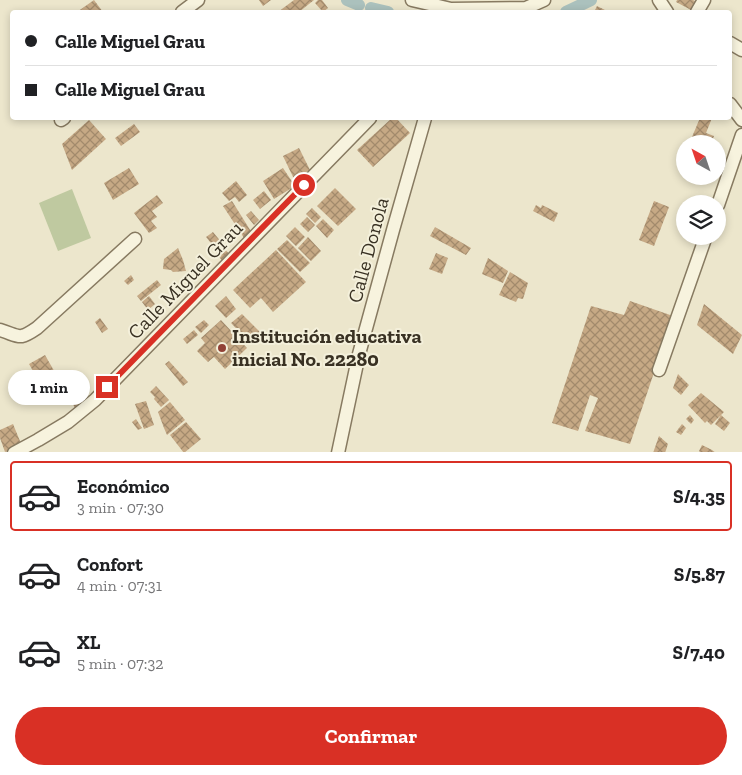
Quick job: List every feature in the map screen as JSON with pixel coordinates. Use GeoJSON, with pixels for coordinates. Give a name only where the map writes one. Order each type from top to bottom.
{"type":"FeatureCollection","features":[{"type":"Feature","properties":{"kind":"street"},"geometry":{"type":"LineString","coordinates":[[185,10],[198,0]]}},
{"type":"Feature","properties":{"kind":"street"},"geometry":{"type":"LineString","coordinates":[[412,0],[447,10]]}},
{"type":"Feature","properties":{"kind":"street"},"geometry":{"type":"LineString","coordinates":[[476,10],[526,8],[544,0]]}},
{"type":"Feature","properties":{"kind":"street"},"geometry":{"type":"LineString","coordinates":[[732,107],[742,120]]}},
{"type":"Feature","properties":{"kind":"street","name":"Calle Miguel Grau"},"geometry":{"type":"LineString","coordinates":[[14,452],[68,422],[94,400],[368,120]]}},
{"type":"Feature","properties":{"kind":"street","name":"Calle Donola"},"geometry":{"type":"LineString","coordinates":[[338,452],[359,354],[392,230],[424,120]]}},
{"type":"Feature","properties":{"kind":"street"},"geometry":{"type":"LineString","coordinates":[[721,195],[742,136]]}},
{"type":"Feature","properties":{"kind":"street"},"geometry":{"type":"LineString","coordinates":[[0,330],[17,337],[26,335],[38,328],[135,240]]}},
{"type":"Feature","properties":{"kind":"street"},"geometry":{"type":"LineString","coordinates":[[659,370],[703,245]]}},
{"type":"Feature","properties":{"kind":"green space"},"geometry":{"type":"Polygon","coordinates":[[[72,189],[91,238],[58,251],[39,203],[72,189]]]}},
{"type":"Feature","properties":{"kind":"building"},"geometry":{"type":"Polygon","coordinates":[[[94,0],[102,10],[80,10],[94,0]]]}},
{"type":"Feature","properties":{"kind":"building"},"geometry":{"type":"Polygon","coordinates":[[[259,0],[271,0],[263,6],[259,0]]]}},
{"type":"Feature","properties":{"kind":"building"},"geometry":{"type":"Polygon","coordinates":[[[294,0],[314,0],[302,10],[281,10],[294,0]]]}},
{"type":"Feature","properties":{"kind":"building"},"geometry":{"type":"Polygon","coordinates":[[[318,0],[322,0],[328,8],[321,10],[315,3],[318,0]]]}},
{"type":"Feature","properties":{"kind":"building"},"geometry":{"type":"Polygon","coordinates":[[[677,0],[693,0],[697,2],[693,10],[691,10],[676,2],[677,0]]]}},
{"type":"Feature","properties":{"kind":"building"},"geometry":{"type":"Polygon","coordinates":[[[597,6],[605,10],[595,10],[597,6]]]}},
{"type":"Feature","properties":{"kind":"building"},"geometry":{"type":"Polygon","coordinates":[[[89,120],[106,139],[72,170],[62,144],[89,120]]]}},
{"type":"Feature","properties":{"kind":"building"},"geometry":{"type":"Polygon","coordinates":[[[390,120],[398,120],[410,133],[373,167],[357,150],[390,120]]]}},
{"type":"Feature","properties":{"kind":"building"},"geometry":{"type":"Polygon","coordinates":[[[699,120],[711,120],[706,133],[711,135],[693,135],[699,120]]]}},
{"type":"Feature","properties":{"kind":"building"},"geometry":{"type":"Polygon","coordinates":[[[134,124],[140,132],[121,146],[115,138],[134,124]]]}},
{"type":"Feature","properties":{"kind":"building"},"geometry":{"type":"Polygon","coordinates":[[[299,148],[310,170],[294,179],[283,156],[299,148]]]}},
{"type":"Feature","properties":{"kind":"building"},"geometry":{"type":"Polygon","coordinates":[[[129,168],[139,184],[113,200],[104,183],[129,168]]]}},
{"type":"Feature","properties":{"kind":"building"},"geometry":{"type":"Polygon","coordinates":[[[283,168],[295,186],[274,199],[263,181],[283,168]]]}},
{"type":"Feature","properties":{"kind":"building"},"geometry":{"type":"Polygon","coordinates":[[[236,181],[247,195],[239,202],[235,197],[229,201],[222,193],[236,181]]]}},
{"type":"Feature","properties":{"kind":"building"},"geometry":{"type":"Polygon","coordinates":[[[335,188],[356,209],[338,226],[317,206],[335,188]]]}},
{"type":"Feature","properties":{"kind":"building"},"geometry":{"type":"Polygon","coordinates":[[[264,191],[271,200],[260,209],[253,200],[264,191]]]}},
{"type":"Feature","properties":{"kind":"building"},"geometry":{"type":"Polygon","coordinates":[[[157,195],[163,203],[152,211],[157,217],[151,221],[157,228],[149,233],[134,213],[157,195]]]}},
{"type":"Feature","properties":{"kind":"building"},"geometry":{"type":"Polygon","coordinates":[[[232,201],[252,233],[244,238],[223,206],[232,201]]]}},
{"type":"Feature","properties":{"kind":"building"},"geometry":{"type":"Polygon","coordinates":[[[654,201],[669,207],[654,246],[639,240],[654,201]]]}},
{"type":"Feature","properties":{"kind":"building"},"geometry":{"type":"Polygon","coordinates":[[[536,205],[541,208],[542,205],[558,213],[554,222],[533,211],[536,205]]]}},
{"type":"Feature","properties":{"kind":"building"},"geometry":{"type":"Polygon","coordinates":[[[312,208],[321,217],[315,223],[306,214],[312,208]]]}},
{"type":"Feature","properties":{"kind":"building"},"geometry":{"type":"Polygon","coordinates":[[[251,211],[259,220],[254,225],[246,215],[251,211]]]}},
{"type":"Feature","properties":{"kind":"building"},"geometry":{"type":"Polygon","coordinates":[[[307,217],[315,225],[308,232],[300,224],[307,217]]]}},
{"type":"Feature","properties":{"kind":"building"},"geometry":{"type":"Polygon","coordinates":[[[323,219],[334,230],[327,238],[316,226],[323,219]]]}},
{"type":"Feature","properties":{"kind":"building"},"geometry":{"type":"Polygon","coordinates":[[[295,227],[305,237],[296,246],[286,236],[295,227]]]}},
{"type":"Feature","properties":{"kind":"building"},"geometry":{"type":"Polygon","coordinates":[[[435,227],[471,248],[466,255],[430,236],[435,227]]]}},
{"type":"Feature","properties":{"kind":"building"},"geometry":{"type":"Polygon","coordinates":[[[213,232],[222,243],[215,248],[206,237],[213,232]]]}},
{"type":"Feature","properties":{"kind":"building"},"geometry":{"type":"Polygon","coordinates":[[[308,237],[321,251],[311,261],[298,248],[308,237]]]}},
{"type":"Feature","properties":{"kind":"building"},"geometry":{"type":"Polygon","coordinates":[[[287,240],[310,263],[300,272],[277,249],[287,240]]]}},
{"type":"Feature","properties":{"kind":"building"},"geometry":{"type":"Polygon","coordinates":[[[223,247],[231,256],[223,262],[216,253],[223,247]]]}},
{"type":"Feature","properties":{"kind":"building"},"geometry":{"type":"Polygon","coordinates":[[[178,248],[186,271],[173,272],[163,269],[164,259],[178,248]]]}},
{"type":"Feature","properties":{"kind":"building"},"geometry":{"type":"Polygon","coordinates":[[[276,250],[306,282],[273,312],[261,298],[250,308],[233,290],[276,250]]]}},
{"type":"Feature","properties":{"kind":"building"},"geometry":{"type":"Polygon","coordinates":[[[436,253],[448,258],[442,274],[429,269],[436,253]]]}},
{"type":"Feature","properties":{"kind":"building"},"geometry":{"type":"Polygon","coordinates":[[[488,258],[508,271],[503,283],[482,274],[488,258]]]}},
{"type":"Feature","properties":{"kind":"building"},"geometry":{"type":"Polygon","coordinates":[[[510,272],[528,283],[523,299],[518,298],[516,302],[499,295],[510,272]]]}},
{"type":"Feature","properties":{"kind":"building"},"geometry":{"type":"Polygon","coordinates":[[[131,275],[134,280],[128,285],[124,281],[131,275]]]}},
{"type":"Feature","properties":{"kind":"building"},"geometry":{"type":"Polygon","coordinates":[[[157,280],[161,285],[141,301],[137,296],[157,280]]]}},
{"type":"Feature","properties":{"kind":"building"},"geometry":{"type":"Polygon","coordinates":[[[149,296],[155,304],[148,310],[142,302],[149,296]]]}},
{"type":"Feature","properties":{"kind":"building"},"geometry":{"type":"Polygon","coordinates":[[[226,296],[236,309],[226,318],[215,306],[226,296]]]}},
{"type":"Feature","properties":{"kind":"building"},"geometry":{"type":"Polygon","coordinates":[[[630,301],[673,316],[630,444],[585,431],[598,398],[590,395],[578,431],[552,423],[591,306],[624,315],[630,301]]]}},
{"type":"Feature","properties":{"kind":"building"},"geometry":{"type":"Polygon","coordinates":[[[704,304],[742,335],[733,354],[697,325],[704,304]]]}},
{"type":"Feature","properties":{"kind":"building"},"geometry":{"type":"Polygon","coordinates":[[[242,314],[261,333],[250,343],[231,323],[242,314]]]}},
{"type":"Feature","properties":{"kind":"building"},"geometry":{"type":"Polygon","coordinates":[[[100,318],[108,329],[102,333],[95,322],[100,318]]]}},
{"type":"Feature","properties":{"kind":"building"},"geometry":{"type":"Polygon","coordinates":[[[204,320],[209,325],[201,333],[195,327],[204,320]]]}},
{"type":"Feature","properties":{"kind":"building"},"geometry":{"type":"Polygon","coordinates":[[[221,320],[247,348],[225,369],[214,357],[208,362],[197,351],[205,343],[201,338],[221,320]]]}},
{"type":"Feature","properties":{"kind":"building"},"geometry":{"type":"Polygon","coordinates":[[[194,330],[198,335],[187,344],[183,339],[194,330]]]}},
{"type":"Feature","properties":{"kind":"building"},"geometry":{"type":"Polygon","coordinates":[[[45,355],[61,383],[73,377],[88,403],[76,410],[64,387],[48,397],[29,364],[45,355]]]}},
{"type":"Feature","properties":{"kind":"building"},"geometry":{"type":"Polygon","coordinates":[[[169,361],[188,382],[183,386],[165,364],[169,361]]]}},
{"type":"Feature","properties":{"kind":"building"},"geometry":{"type":"Polygon","coordinates":[[[678,374],[689,385],[681,395],[673,388],[678,374]]]}},
{"type":"Feature","properties":{"kind":"building"},"geometry":{"type":"Polygon","coordinates":[[[156,386],[169,400],[161,407],[150,392],[156,386]]]}},
{"type":"Feature","properties":{"kind":"building"},"geometry":{"type":"Polygon","coordinates":[[[701,393],[724,412],[711,425],[707,421],[705,423],[688,405],[701,393]]]}},
{"type":"Feature","properties":{"kind":"building"},"geometry":{"type":"Polygon","coordinates":[[[146,401],[154,425],[144,429],[135,404],[146,401]]]}},
{"type":"Feature","properties":{"kind":"building"},"geometry":{"type":"Polygon","coordinates":[[[170,402],[185,420],[167,435],[158,412],[170,402]]]}},
{"type":"Feature","properties":{"kind":"building"},"geometry":{"type":"Polygon","coordinates":[[[690,415],[694,420],[691,424],[686,419],[690,415]]]}},
{"type":"Feature","properties":{"kind":"building"},"geometry":{"type":"Polygon","coordinates":[[[721,415],[730,423],[724,431],[715,424],[721,415]]]}},
{"type":"Feature","properties":{"kind":"building"},"geometry":{"type":"Polygon","coordinates":[[[136,419],[142,428],[138,430],[132,422],[136,419]]]}},
{"type":"Feature","properties":{"kind":"building"},"geometry":{"type":"Polygon","coordinates":[[[186,422],[201,439],[183,452],[170,435],[186,422]]]}},
{"type":"Feature","properties":{"kind":"building"},"geometry":{"type":"Polygon","coordinates":[[[13,424],[22,446],[5,452],[0,438],[0,430],[13,424]]]}},
{"type":"Feature","properties":{"kind":"building"},"geometry":{"type":"Polygon","coordinates":[[[682,424],[686,428],[681,435],[676,432],[682,424]]]}},
{"type":"Feature","properties":{"kind":"building"},"geometry":{"type":"Polygon","coordinates":[[[659,436],[668,444],[665,452],[653,452],[659,436]]]}},
{"type":"Feature","properties":{"kind":"building"},"geometry":{"type":"Polygon","coordinates":[[[702,445],[715,452],[700,452],[702,445]]]}},
{"type":"Feature","properties":{"kind":"waterway"},"geometry":{"type":"LineString","coordinates":[[347,0],[359,5]]}},
{"type":"Feature","properties":{"kind":"waterway"},"geometry":{"type":"LineString","coordinates":[[570,10],[591,0]]}},
{"type":"Feature","properties":{"kind":"waterway"},"geometry":{"type":"LineString","coordinates":[[371,8],[380,10]]}},
{"type":"Feature","properties":{"kind":"place","name":"Institución educativa inicial No. 22280"},"geometry":{"type":"Point","coordinates":[222,348]}},
{"type":"Feature","properties":{"kind":"route"},"geometry":{"type":"LineString","coordinates":[[107,387],[304,185]]}}]}
